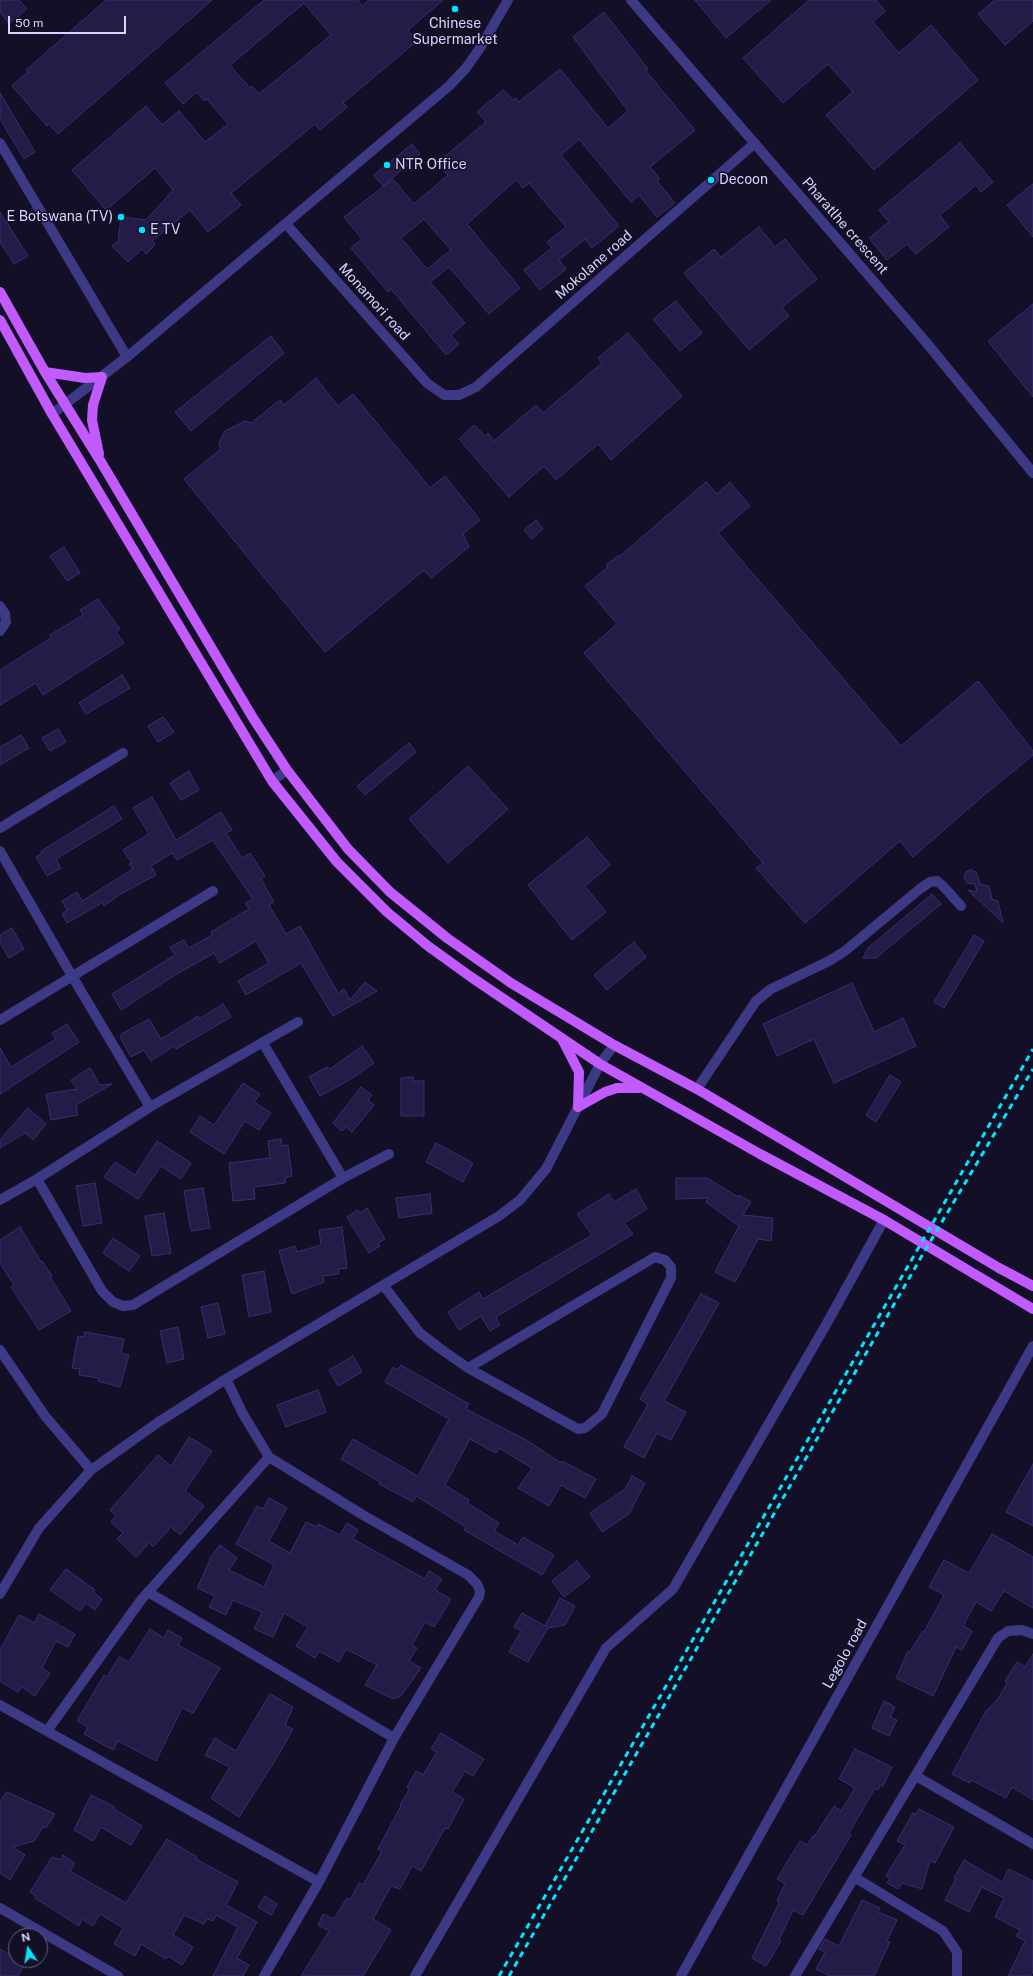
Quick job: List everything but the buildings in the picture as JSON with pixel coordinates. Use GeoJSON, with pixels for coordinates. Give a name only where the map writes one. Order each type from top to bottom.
{"type":"FeatureCollection","features":[{"type":"Feature","properties":{"kind":"main road"},"geometry":{"type":"LineString","coordinates":[[0,292],[45,372],[101,462],[253,718],[287,770],[348,849],[390,892],[447,938],[511,983],[614,1045],[697,1089],[999,1268],[1033,1286]]}},
{"type":"Feature","properties":{"kind":"main road"},"geometry":{"type":"LineString","coordinates":[[0,320],[52,414],[272,781],[337,862],[388,912],[428,946],[471,977],[560,1035],[600,1064],[643,1089],[884,1220],[1033,1309]]}},
{"type":"Feature","properties":{"kind":"main road"},"geometry":{"type":"LineString","coordinates":[[45,372],[85,378],[102,377],[93,405],[92,420],[101,462]]}},
{"type":"Feature","properties":{"kind":"main road"},"geometry":{"type":"LineString","coordinates":[[560,1035],[579,1072],[578,1107]]}},
{"type":"Feature","properties":{"kind":"main road"},"geometry":{"type":"LineString","coordinates":[[578,1107],[605,1092],[617,1088],[634,1087],[643,1089]]}},
{"type":"Feature","properties":{"kind":"street"},"geometry":{"type":"LineString","coordinates":[[52,414],[127,357],[449,86],[466,68],[480,48],[508,0]]}},
{"type":"Feature","properties":{"kind":"street","name":"Pharatlhe crescent"},"geometry":{"type":"LineString","coordinates":[[631,0],[925,341],[1033,473]]}},
{"type":"Feature","properties":{"kind":"street"},"geometry":{"type":"LineString","coordinates":[[0,143],[127,357]]}},
{"type":"Feature","properties":{"kind":"street","name":"Mokolane road"},"geometry":{"type":"LineString","coordinates":[[444,394],[459,395],[476,387],[755,143]]}},
{"type":"Feature","properties":{"kind":"street","name":"Monamori road"},"geometry":{"type":"LineString","coordinates":[[286,224],[427,383],[444,394]]}},
{"type":"Feature","properties":{"kind":"street"},"geometry":{"type":"LineString","coordinates":[[0,606],[5,614],[6,622],[0,631]]}},
{"type":"Feature","properties":{"kind":"street"},"geometry":{"type":"LineString","coordinates":[[0,828],[123,753]]}},
{"type":"Feature","properties":{"kind":"street"},"geometry":{"type":"LineString","coordinates":[[272,781],[287,770]]}},
{"type":"Feature","properties":{"kind":"street"},"geometry":{"type":"LineString","coordinates":[[0,851],[150,1107]]}},
{"type":"Feature","properties":{"kind":"street"},"geometry":{"type":"LineString","coordinates":[[697,1089],[756,1001],[771,989],[829,961],[846,951],[930,882],[937,882],[943,886],[960,906]]}},
{"type":"Feature","properties":{"kind":"street"},"geometry":{"type":"LineString","coordinates":[[0,1020],[213,891]]}},
{"type":"Feature","properties":{"kind":"street"},"geometry":{"type":"LineString","coordinates":[[0,1200],[37,1179],[150,1107],[298,1022]]}},
{"type":"Feature","properties":{"kind":"street"},"geometry":{"type":"LineString","coordinates":[[263,1043],[343,1178]]}},
{"type":"Feature","properties":{"kind":"street"},"geometry":{"type":"LineString","coordinates":[[0,1594],[39,1528],[91,1470],[157,1424],[226,1379],[499,1216],[520,1200],[546,1169],[600,1064],[614,1045]]}},
{"type":"Feature","properties":{"kind":"street"},"geometry":{"type":"LineString","coordinates":[[37,1179],[102,1291],[113,1302],[123,1306],[133,1305],[343,1178],[389,1154]]}},
{"type":"Feature","properties":{"kind":"street"},"geometry":{"type":"LineString","coordinates":[[416,1976],[606,1648],[673,1589],[827,1323],[884,1220]]}},
{"type":"Feature","properties":{"kind":"street"},"geometry":{"type":"LineString","coordinates":[[382,1285],[420,1333],[468,1368],[578,1429],[586,1428],[602,1414],[671,1278],[671,1267],[665,1260],[655,1258],[468,1368]]}},
{"type":"Feature","properties":{"kind":"street","name":"Legolo road"},"geometry":{"type":"LineString","coordinates":[[681,1976],[1033,1346]]}},
{"type":"Feature","properties":{"kind":"street"},"geometry":{"type":"LineString","coordinates":[[0,1350],[45,1416],[91,1470]]}},
{"type":"Feature","properties":{"kind":"street"},"geometry":{"type":"LineString","coordinates":[[226,1379],[243,1414],[269,1457],[468,1575],[477,1584],[480,1591],[479,1597],[394,1738],[319,1882],[264,1976]]}},
{"type":"Feature","properties":{"kind":"street"},"geometry":{"type":"LineString","coordinates":[[47,1731],[148,1592],[269,1457]]}},
{"type":"Feature","properties":{"kind":"street"},"geometry":{"type":"LineString","coordinates":[[148,1592],[394,1738]]}},
{"type":"Feature","properties":{"kind":"street"},"geometry":{"type":"LineString","coordinates":[[795,1976],[998,1638],[1008,1631],[1022,1630],[1033,1634]]}},
{"type":"Feature","properties":{"kind":"street"},"geometry":{"type":"LineString","coordinates":[[0,1705],[319,1882]]}},
{"type":"Feature","properties":{"kind":"street"},"geometry":{"type":"LineString","coordinates":[[916,1776],[1033,1844]]}},
{"type":"Feature","properties":{"kind":"street"},"geometry":{"type":"LineString","coordinates":[[854,1877],[943,1931],[957,1952],[957,1976]]}},
{"type":"Feature","properties":{"kind":"street"},"geometry":{"type":"LineString","coordinates":[[0,1908],[118,1976]]}},
{"type":"Feature","properties":{"kind":"railway"},"geometry":{"type":"LineString","coordinates":[[499,1976],[1033,1049]]}},
{"type":"Feature","properties":{"kind":"railway"},"geometry":{"type":"LineString","coordinates":[[509,1976],[927,1247],[1033,1069]]}},
{"type":"Feature","properties":{"kind":"place","name":"Chinese Supermarket"},"geometry":{"type":"Point","coordinates":[455,9]}},
{"type":"Feature","properties":{"kind":"place","name":"NTR Office"},"geometry":{"type":"Point","coordinates":[387,165]}},
{"type":"Feature","properties":{"kind":"place","name":"Decoon"},"geometry":{"type":"Point","coordinates":[711,180]}},
{"type":"Feature","properties":{"kind":"place","name":"E Botswana (TV)"},"geometry":{"type":"Point","coordinates":[121,217]}},
{"type":"Feature","properties":{"kind":"place","name":"E TV"},"geometry":{"type":"Point","coordinates":[142,230]}}]}
